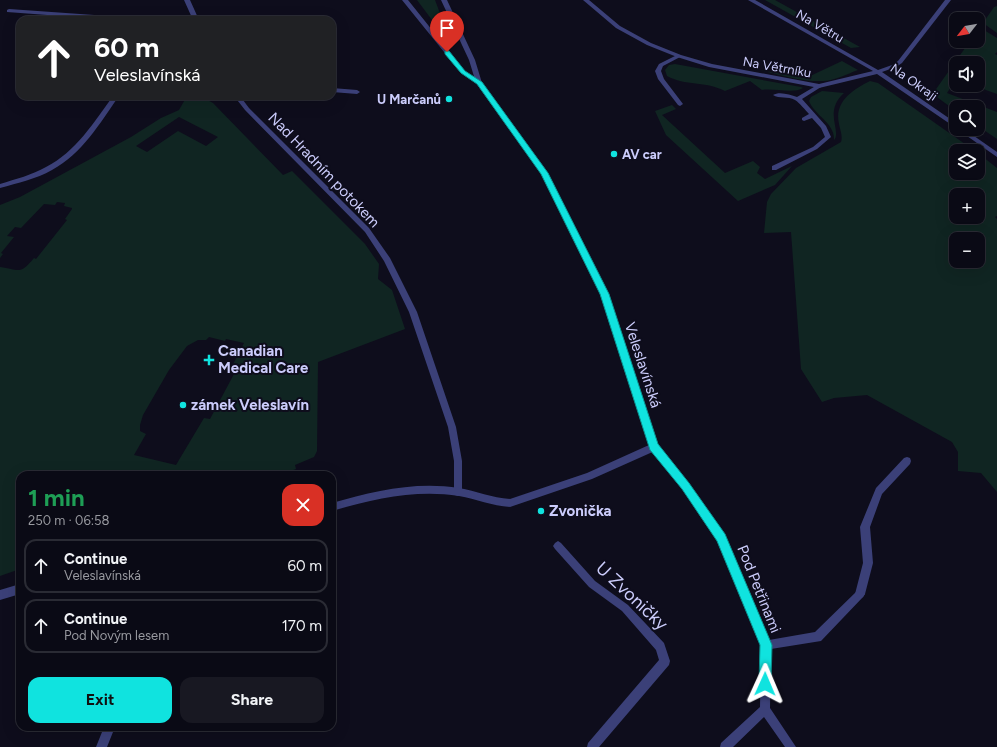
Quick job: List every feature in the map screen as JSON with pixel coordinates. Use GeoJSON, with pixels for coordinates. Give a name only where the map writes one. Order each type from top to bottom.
{"type":"FeatureCollection","features":[{"type":"Feature","properties":{"kind":"street"},"geometry":{"type":"LineString","coordinates":[[187,0],[194,16]]}},
{"type":"Feature","properties":{"kind":"street"},"geometry":{"type":"LineString","coordinates":[[405,0],[463,72],[479,83]]}},
{"type":"Feature","properties":{"kind":"street","name":"Veleslavínská"},"geometry":{"type":"LineString","coordinates":[[444,0],[472,60],[479,83],[544,173],[605,294],[654,446]]}},
{"type":"Feature","properties":{"kind":"street","name":"Na Větrníku"},"geometry":{"type":"LineString","coordinates":[[586,0],[618,27],[649,44],[679,56],[711,66],[819,86],[878,72],[894,66],[900,62],[948,0]]}},
{"type":"Feature","properties":{"kind":"street","name":"Na Větru"},"geometry":{"type":"LineString","coordinates":[[751,0],[878,72]]}},
{"type":"Feature","properties":{"kind":"street"},"geometry":{"type":"LineString","coordinates":[[9,11],[98,16]]}},
{"type":"Feature","properties":{"kind":"street"},"geometry":{"type":"LineString","coordinates":[[679,56],[661,65],[658,72],[661,79],[680,104]]}},
{"type":"Feature","properties":{"kind":"street","name":"Na Okraji"},"geometry":{"type":"LineString","coordinates":[[878,72],[949,121]]}},
{"type":"Feature","properties":{"kind":"street"},"geometry":{"type":"LineString","coordinates":[[798,99],[819,86]]}},
{"type":"Feature","properties":{"kind":"street"},"geometry":{"type":"LineString","coordinates":[[336,90],[357,92]]}},
{"type":"Feature","properties":{"kind":"street"},"geometry":{"type":"LineString","coordinates":[[774,168],[815,148],[828,137],[824,127],[798,99],[784,94],[776,94]]}},
{"type":"Feature","properties":{"kind":"street"},"geometry":{"type":"LineString","coordinates":[[0,186],[31,177],[62,161],[83,141],[113,100]]}},
{"type":"Feature","properties":{"kind":"street","name":"Nad Hradním potokem"},"geometry":{"type":"LineString","coordinates":[[240,100],[247,109],[367,230],[388,260],[413,312],[452,427],[458,461],[458,492]]}},
{"type":"Feature","properties":{"kind":"street"},"geometry":{"type":"LineString","coordinates":[[804,119],[813,115]]}},
{"type":"Feature","properties":{"kind":"street"},"geometry":{"type":"LineString","coordinates":[[970,136],[997,155]]}},
{"type":"Feature","properties":{"kind":"street"},"geometry":{"type":"LineString","coordinates":[[336,506],[374,496],[409,490],[458,492],[510,504],[589,476],[654,446]]}},
{"type":"Feature","properties":{"kind":"street","name":"Pod Petřinami"},"geometry":{"type":"LineString","coordinates":[[654,446],[685,486],[721,537],[766,645],[765,710]]}},
{"type":"Feature","properties":{"kind":"street","name":"Pod Petřinami"},"geometry":{"type":"LineString","coordinates":[[766,645],[816,637],[860,594],[868,563],[865,527],[879,491],[906,461]]}},
{"type":"Feature","properties":{"kind":"street","name":"U Zvoničky"},"geometry":{"type":"LineString","coordinates":[[558,546],[592,584],[625,608],[660,647],[665,661],[592,747]]}},
{"type":"Feature","properties":{"kind":"street"},"geometry":{"type":"LineString","coordinates":[[0,595],[16,591]]}},
{"type":"Feature","properties":{"kind":"street"},"geometry":{"type":"LineString","coordinates":[[725,747],[765,710],[791,747]]}},
{"type":"Feature","properties":{"kind":"street"},"geometry":{"type":"LineString","coordinates":[[102,747],[108,731]]}},
{"type":"Feature","properties":{"kind":"green space"},"geometry":{"type":"Polygon","coordinates":[[[417,0],[435,0],[453,48],[417,0]]]}},
{"type":"Feature","properties":{"kind":"green space"},"geometry":{"type":"Polygon","coordinates":[[[765,0],[775,0],[860,47],[851,48],[765,0]]]}},
{"type":"Feature","properties":{"kind":"green space"},"geometry":{"type":"Polygon","coordinates":[[[997,6],[997,33],[985,24],[985,20],[994,7],[997,6]]]}},
{"type":"Feature","properties":{"kind":"green space"},"geometry":{"type":"Polygon","coordinates":[[[985,31],[997,38],[997,52],[995,54],[997,55],[997,94],[985,90],[985,56],[959,56],[965,48],[985,48],[985,31]]]}},
{"type":"Feature","properties":{"kind":"green space"},"geometry":{"type":"Polygon","coordinates":[[[842,61],[858,70],[836,79],[815,81],[798,79],[759,70],[806,78],[842,61]]]}},
{"type":"Feature","properties":{"kind":"green space"},"geometry":{"type":"Polygon","coordinates":[[[675,64],[803,88],[794,91],[762,90],[750,81],[725,91],[710,86],[681,81],[667,76],[665,70],[669,65],[675,64]]]}},
{"type":"Feature","properties":{"kind":"green space"},"geometry":{"type":"Polygon","coordinates":[[[949,71],[949,90],[947,93],[965,100],[949,100],[949,106],[934,95],[934,92],[949,71]]]}},
{"type":"Feature","properties":{"kind":"green space"},"geometry":{"type":"Polygon","coordinates":[[[870,81],[878,83],[949,133],[949,136],[954,136],[965,144],[949,144],[949,180],[985,180],[985,159],[997,168],[997,216],[995,217],[997,219],[997,492],[981,473],[958,471],[958,452],[952,442],[867,395],[834,398],[822,402],[801,369],[791,232],[764,233],[767,202],[771,194],[796,168],[841,142],[842,135],[838,116],[839,109],[846,98],[857,88],[870,81]]]}},
{"type":"Feature","properties":{"kind":"green space"},"geometry":{"type":"Polygon","coordinates":[[[822,91],[844,93],[838,100],[835,107],[834,120],[836,136],[834,140],[828,124],[809,101],[811,97],[822,91]]]}},
{"type":"Feature","properties":{"kind":"green space"},"geometry":{"type":"Polygon","coordinates":[[[185,100],[207,100],[213,103],[283,175],[292,171],[365,244],[379,264],[378,279],[392,290],[405,329],[318,362],[317,451],[314,457],[295,465],[296,469],[291,471],[16,471],[16,570],[0,576],[0,267],[19,270],[26,267],[34,258],[36,259],[67,220],[65,219],[72,208],[64,206],[65,203],[57,202],[55,205],[44,204],[21,228],[15,227],[7,236],[14,237],[1,253],[3,254],[0,258],[0,205],[20,197],[131,137],[161,118],[179,110],[185,100]],[[179,117],[136,146],[147,152],[178,131],[206,146],[218,137],[179,117]],[[209,337],[206,340],[198,340],[187,346],[169,370],[143,415],[140,431],[146,434],[134,455],[176,465],[204,418],[210,419],[234,374],[229,372],[244,343],[226,339],[225,341],[209,337]]]}},
{"type":"Feature","properties":{"kind":"green space"},"geometry":{"type":"Polygon","coordinates":[[[672,105],[676,109],[662,115],[725,173],[753,161],[760,167],[757,173],[765,179],[792,166],[775,185],[738,201],[666,135],[655,111],[672,105]]]}},
{"type":"Feature","properties":{"kind":"green space"},"geometry":{"type":"Polygon","coordinates":[[[985,107],[997,112],[997,139],[985,131],[985,107]]]}},
{"type":"Feature","properties":{"kind":"place","name":"U Marčanů"},"geometry":{"type":"Point","coordinates":[449,99]}},
{"type":"Feature","properties":{"kind":"place","name":"AV car"},"geometry":{"type":"Point","coordinates":[614,154]}},
{"type":"Feature","properties":{"kind":"place","name":"Canadian Medical Care"},"geometry":{"type":"Point","coordinates":[209,360]}},
{"type":"Feature","properties":{"kind":"place","name":"zámek Veleslavín"},"geometry":{"type":"Point","coordinates":[183,405]}},
{"type":"Feature","properties":{"kind":"place","name":"Zvonička"},"geometry":{"type":"Point","coordinates":[541,511]}},
{"type":"Feature","properties":{"kind":"route"},"geometry":{"type":"LineString","coordinates":[[447,52],[463,72],[479,83],[544,173],[605,294],[654,446],[685,486],[721,537],[766,645],[765,684]]}}]}
